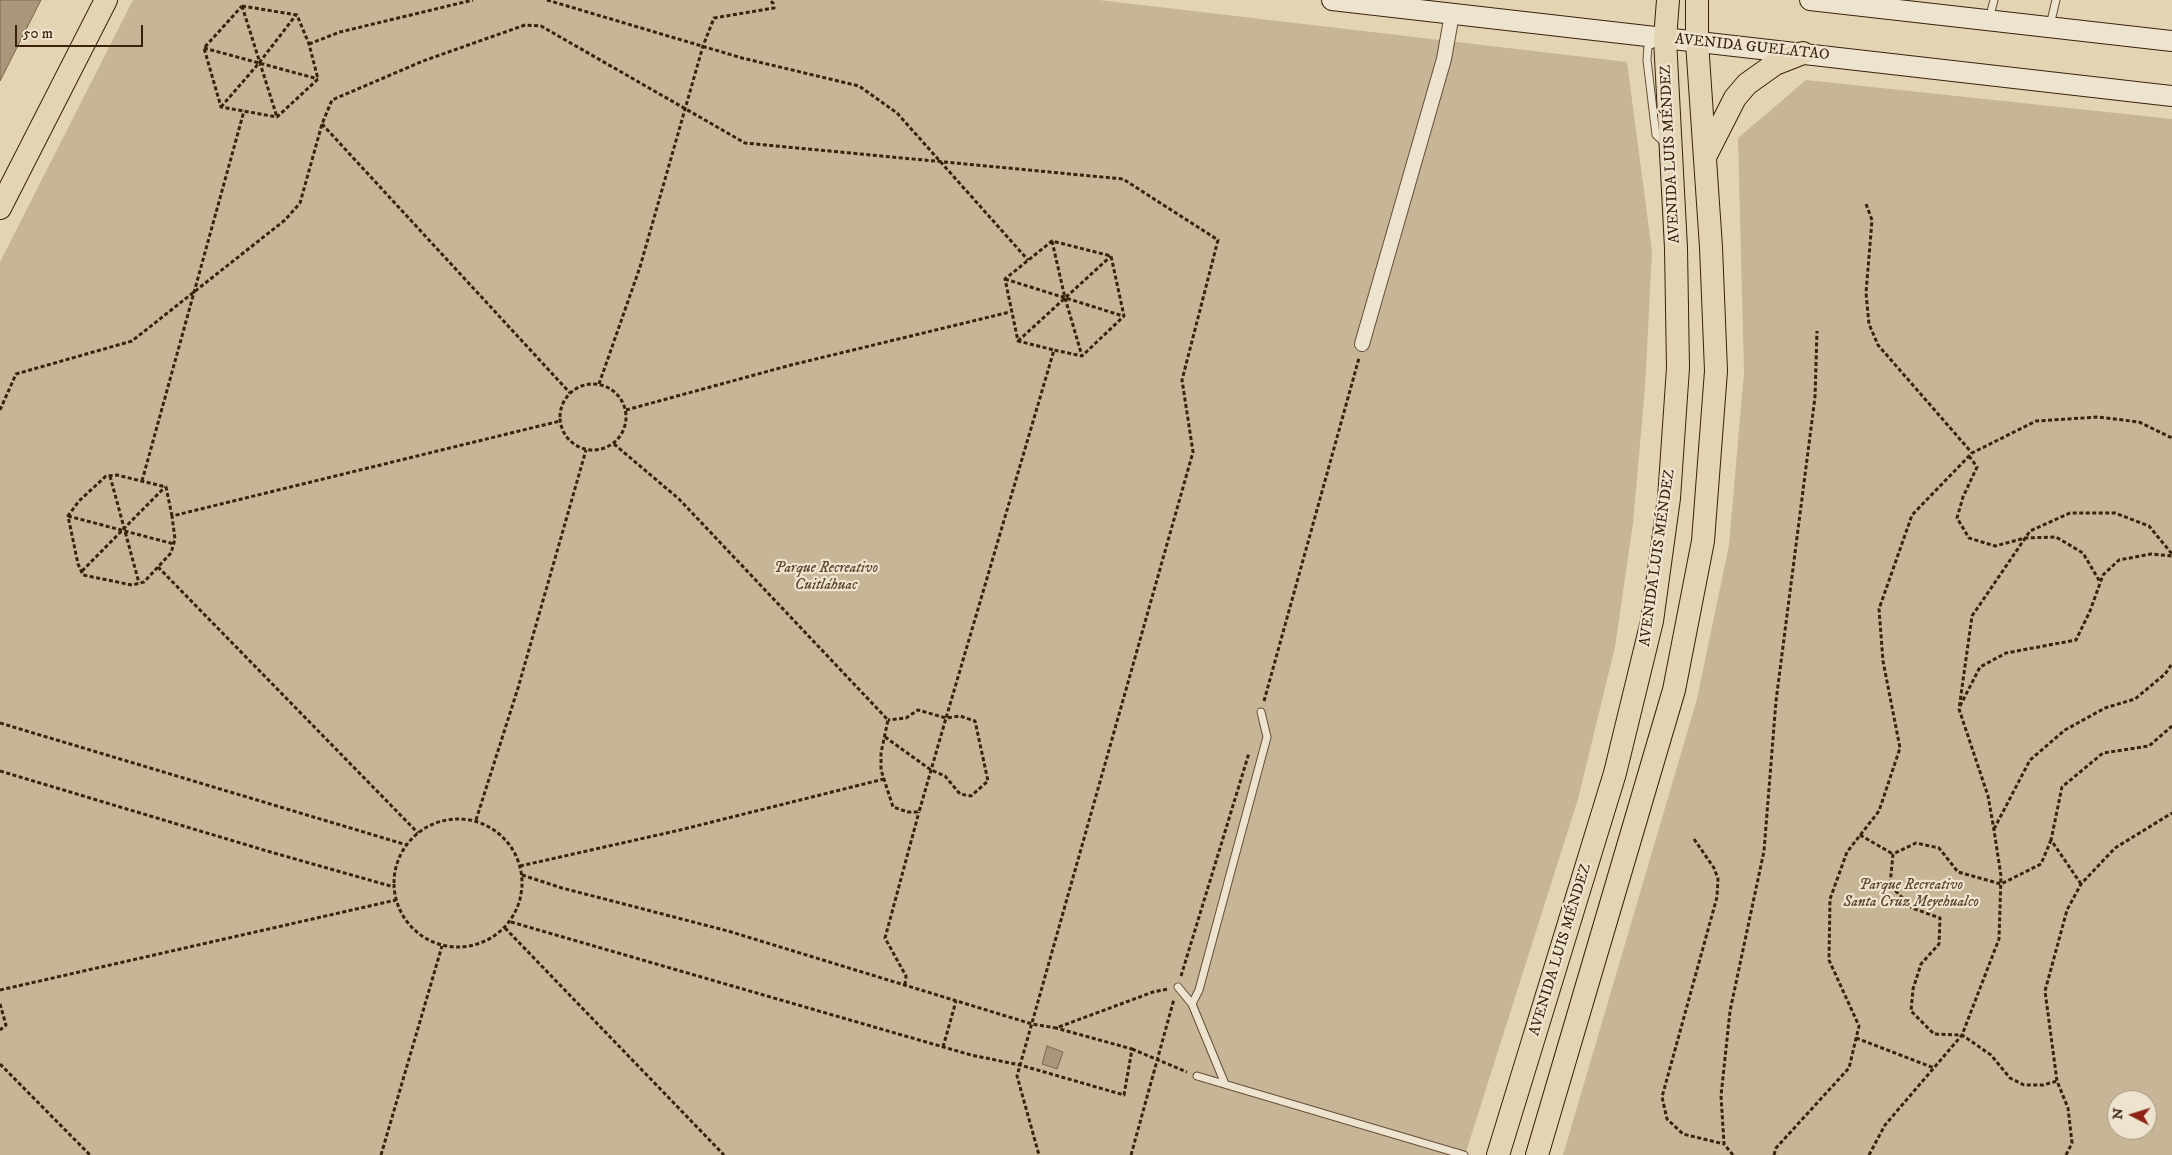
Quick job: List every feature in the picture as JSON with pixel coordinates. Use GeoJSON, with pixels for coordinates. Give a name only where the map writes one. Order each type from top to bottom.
{"type":"FeatureCollection","features":[{"type":"Feature","properties":{"kind":"main road"},"geometry":{"type":"LineString","coordinates":[[0,208],[106,0]]}},
{"type":"Feature","properties":{"kind":"main road","name":"AVENIDA GUELATAO"},"geometry":{"type":"LineString","coordinates":[[1332,0],[2172,96]]}},
{"type":"Feature","properties":{"kind":"main road","name":"AVENIDA LUIS MÉNDEZ"},"geometry":{"type":"LineString","coordinates":[[1498,1155],[1615,774],[1652,622],[1669,498],[1678,368],[1676,248],[1665,39],[1668,0]]}},
{"type":"Feature","properties":{"kind":"main road"},"geometry":{"type":"LineString","coordinates":[[1537,1155],[1674,690],[1703,541],[1716,372],[1712,247],[1697,42],[1697,0]]}},
{"type":"Feature","properties":{"kind":"main road"},"geometry":{"type":"LineString","coordinates":[[1810,0],[2172,41]]}},
{"type":"Feature","properties":{"kind":"main road"},"geometry":{"type":"LineString","coordinates":[[1705,156],[1735,98],[1747,84],[1775,64],[1803,53]]}},
{"type":"Feature","properties":{"kind":"main road"},"geometry":{"type":"LineString","coordinates":[[1537,1030],[1571,1041]]}},
{"type":"Feature","properties":{"kind":"main road"},"geometry":{"type":"LineString","coordinates":[[1510,1116],[1545,1129]]}},
{"type":"Feature","properties":{"kind":"street"},"geometry":{"type":"LineString","coordinates":[[1362,344],[1444,59],[1452,14]]}},
{"type":"Feature","properties":{"kind":"lane"},"geometry":{"type":"LineString","coordinates":[[1988,21],[1994,0]]}},
{"type":"Feature","properties":{"kind":"lane"},"geometry":{"type":"LineString","coordinates":[[2049,28],[2056,0]]}},
{"type":"Feature","properties":{"kind":"lane"},"geometry":{"type":"LineString","coordinates":[[1192,1004],[1199,990],[1267,737],[1261,712]]}},
{"type":"Feature","properties":{"kind":"lane"},"geometry":{"type":"LineString","coordinates":[[1178,987],[1192,1004],[1225,1084]]}},
{"type":"Feature","properties":{"kind":"lane"},"geometry":{"type":"LineString","coordinates":[[1197,1076],[1464,1155]]}},
{"type":"Feature","properties":{"kind":"path"},"geometry":{"type":"LineString","coordinates":[[309,44],[340,32],[473,0]]}},
{"type":"Feature","properties":{"kind":"path"},"geometry":{"type":"LineString","coordinates":[[546,0],[703,46],[859,86],[897,113],[1028,260]]}},
{"type":"Feature","properties":{"kind":"path"},"geometry":{"type":"LineString","coordinates":[[599,384],[640,267],[687,110],[703,46],[714,18],[774,8],[770,0]]}},
{"type":"Feature","properties":{"kind":"path"},"geometry":{"type":"LineString","coordinates":[[242,6],[297,15]]}},
{"type":"Feature","properties":{"kind":"path"},"geometry":{"type":"LineString","coordinates":[[204,48],[242,6]]}},
{"type":"Feature","properties":{"kind":"path"},"geometry":{"type":"LineString","coordinates":[[242,6],[277,117]]}},
{"type":"Feature","properties":{"kind":"path"},"geometry":{"type":"LineString","coordinates":[[297,15],[309,44],[318,80]]}},
{"type":"Feature","properties":{"kind":"path"},"geometry":{"type":"LineString","coordinates":[[221,106],[259,63],[297,15]]}},
{"type":"Feature","properties":{"kind":"path"},"geometry":{"type":"LineString","coordinates":[[0,410],[16,374],[132,341],[285,220],[300,203],[322,124],[332,100],[423,61],[525,25],[541,26],[745,143],[1124,178],[1218,240],[1182,380],[1193,452],[1017,1076],[1039,1155]]}},
{"type":"Feature","properties":{"kind":"path"},"geometry":{"type":"LineString","coordinates":[[204,48],[318,80]]}},
{"type":"Feature","properties":{"kind":"path"},"geometry":{"type":"LineString","coordinates":[[204,48],[221,106]]}},
{"type":"Feature","properties":{"kind":"path"},"geometry":{"type":"LineString","coordinates":[[277,117],[318,80]]}},
{"type":"Feature","properties":{"kind":"path"},"geometry":{"type":"LineString","coordinates":[[221,106],[277,117]]}},
{"type":"Feature","properties":{"kind":"path"},"geometry":{"type":"LineString","coordinates":[[142,481],[244,111]]}},
{"type":"Feature","properties":{"kind":"path"},"geometry":{"type":"LineString","coordinates":[[322,124],[570,393]]}},
{"type":"Feature","properties":{"kind":"path"},"geometry":{"type":"LineString","coordinates":[[1866,204],[1872,220],[1866,293],[1869,324],[1878,345],[1971,454],[1977,467],[1963,497],[1957,518],[1969,538],[1995,546],[2025,538],[2056,537],[2083,553],[2100,583]]}},
{"type":"Feature","properties":{"kind":"path"},"geometry":{"type":"LineString","coordinates":[[1005,278],[1052,241]]}},
{"type":"Feature","properties":{"kind":"path"},"geometry":{"type":"LineString","coordinates":[[1052,241],[1111,256]]}},
{"type":"Feature","properties":{"kind":"path"},"geometry":{"type":"LineString","coordinates":[[1052,241],[1065,298],[1082,356]]}},
{"type":"Feature","properties":{"kind":"path"},"geometry":{"type":"LineString","coordinates":[[1018,341],[1111,256]]}},
{"type":"Feature","properties":{"kind":"path"},"geometry":{"type":"LineString","coordinates":[[1111,256],[1124,316]]}},
{"type":"Feature","properties":{"kind":"path"},"geometry":{"type":"LineString","coordinates":[[1005,278],[1124,316]]}},
{"type":"Feature","properties":{"kind":"path"},"geometry":{"type":"LineString","coordinates":[[1005,278],[1010,312],[1018,341]]}},
{"type":"Feature","properties":{"kind":"path"},"geometry":{"type":"LineString","coordinates":[[626,410],[791,365],[1010,312]]}},
{"type":"Feature","properties":{"kind":"path"},"geometry":{"type":"LineString","coordinates":[[1082,356],[1124,316]]}},
{"type":"Feature","properties":{"kind":"path"},"geometry":{"type":"LineString","coordinates":[[1732,1155],[1724,1144],[1721,1096],[1730,1011],[1764,852],[1776,701],[1816,398],[1817,332]]}},
{"type":"Feature","properties":{"kind":"path"},"geometry":{"type":"LineString","coordinates":[[1018,341],[1082,356]]}},
{"type":"Feature","properties":{"kind":"path"},"geometry":{"type":"LineString","coordinates":[[1261,712],[1362,344]]}},
{"type":"Feature","properties":{"kind":"path"},"geometry":{"type":"LineString","coordinates":[[905,985],[906,976],[885,938],[931,770],[1054,350]]}},
{"type":"Feature","properties":{"kind":"path"},"geometry":{"type":"LineString","coordinates":[[588,384],[599,384],[616,393],[626,410],[625,428],[614,444],[605,449],[586,450],[568,440],[560,422],[563,401],[570,393],[588,384]]}},
{"type":"Feature","properties":{"kind":"path"},"geometry":{"type":"LineString","coordinates":[[1774,1155],[1776,1148],[1850,1068],[1860,1026],[1829,960],[1830,898],[1847,852],[1879,811],[1900,748],[1883,661],[1879,610],[1912,515],[1971,454],[2036,421],[2098,417],[2139,422],[2172,438]]}},
{"type":"Feature","properties":{"kind":"path"},"geometry":{"type":"LineString","coordinates":[[172,516],[560,422]]}},
{"type":"Feature","properties":{"kind":"path"},"geometry":{"type":"LineString","coordinates":[[614,444],[679,499],[888,720]]}},
{"type":"Feature","properties":{"kind":"path"},"geometry":{"type":"LineString","coordinates":[[476,820],[518,688],[586,450]]}},
{"type":"Feature","properties":{"kind":"path"},"geometry":{"type":"LineString","coordinates":[[68,516],[79,501],[106,476],[117,475],[166,487]]}},
{"type":"Feature","properties":{"kind":"path"},"geometry":{"type":"LineString","coordinates":[[110,476],[139,583]]}},
{"type":"Feature","properties":{"kind":"path"},"geometry":{"type":"LineString","coordinates":[[68,516],[83,575],[132,585],[144,582],[171,553],[176,539],[166,487]]}},
{"type":"Feature","properties":{"kind":"path"},"geometry":{"type":"LineString","coordinates":[[82,571],[166,487]]}},
{"type":"Feature","properties":{"kind":"path"},"geometry":{"type":"LineString","coordinates":[[1869,1155],[1886,1125],[1962,1035],[1999,939],[2001,884],[1988,796],[1958,709],[1972,616],[2030,531],[2070,513],[2115,513],[2148,526],[2172,555]]}},
{"type":"Feature","properties":{"kind":"path"},"geometry":{"type":"LineString","coordinates":[[68,516],[174,544]]}},
{"type":"Feature","properties":{"kind":"path"},"geometry":{"type":"LineString","coordinates":[[1958,709],[1980,667],[2006,653],[2076,640],[2103,575],[2119,560],[2151,554],[2172,555]]}},
{"type":"Feature","properties":{"kind":"path"},"geometry":{"type":"LineString","coordinates":[[158,567],[418,833]]}},
{"type":"Feature","properties":{"kind":"path"},"geometry":{"type":"LineString","coordinates":[[1994,830],[2030,760],[2065,730],[2105,708],[2135,698],[2165,674],[2172,664]]}},
{"type":"Feature","properties":{"kind":"path"},"geometry":{"type":"LineString","coordinates":[[885,736],[931,770],[945,776],[960,794],[971,796],[988,781],[975,721],[960,716],[946,718],[918,710],[906,718],[888,720]]}},
{"type":"Feature","properties":{"kind":"path"},"geometry":{"type":"LineString","coordinates":[[888,720],[881,770],[893,807],[908,812],[919,812]]}},
{"type":"Feature","properties":{"kind":"path"},"geometry":{"type":"LineString","coordinates":[[0,723],[408,845]]}},
{"type":"Feature","properties":{"kind":"path"},"geometry":{"type":"LineString","coordinates":[[1893,854],[1916,844],[1939,848],[1958,872],[2001,884],[2041,864],[2052,840],[2062,787],[2103,753],[2149,746],[2172,726]]}},
{"type":"Feature","properties":{"kind":"path"},"geometry":{"type":"LineString","coordinates":[[1131,1155],[1178,987],[1250,749]]}},
{"type":"Feature","properties":{"kind":"path"},"geometry":{"type":"LineString","coordinates":[[0,771],[394,887]]}},
{"type":"Feature","properties":{"kind":"path"},"geometry":{"type":"LineString","coordinates":[[520,866],[680,830],[884,779]]}},
{"type":"Feature","properties":{"kind":"path"},"geometry":{"type":"LineString","coordinates":[[2066,1155],[2072,1143],[2068,1108],[2057,1081],[2045,991],[2068,910],[2081,884],[2115,848],[2172,814]]}},
{"type":"Feature","properties":{"kind":"path"},"geometry":{"type":"LineString","coordinates":[[456,818],[476,820],[495,830],[510,844],[522,875],[520,903],[511,922],[496,936],[476,946],[454,948],[442,946],[433,943],[414,931],[401,914],[394,887],[395,870],[403,850],[418,833],[436,822],[456,818]]}},
{"type":"Feature","properties":{"kind":"path"},"geometry":{"type":"LineString","coordinates":[[1860,835],[1893,854]]}},
{"type":"Feature","properties":{"kind":"path"},"geometry":{"type":"LineString","coordinates":[[1694,840],[1714,868],[1718,879],[1717,897],[1662,1096],[1667,1119],[1683,1134],[1724,1144]]}},
{"type":"Feature","properties":{"kind":"path"},"geometry":{"type":"LineString","coordinates":[[2052,840],[2081,884]]}},
{"type":"Feature","properties":{"kind":"path"},"geometry":{"type":"LineString","coordinates":[[1893,854],[1890,886],[1912,908],[1940,918],[1939,944],[1921,964],[1913,989],[1911,1012],[1934,1034],[1962,1035],[1991,1055],[2010,1078],[2024,1085],[2043,1085],[2057,1081]]}},
{"type":"Feature","properties":{"kind":"path"},"geometry":{"type":"LineString","coordinates":[[522,875],[562,888],[728,930],[1032,1024],[1056,1028],[1132,1049],[1197,1076]]}},
{"type":"Feature","properties":{"kind":"path"},"geometry":{"type":"LineString","coordinates":[[0,990],[396,900]]}},
{"type":"Feature","properties":{"kind":"path"},"geometry":{"type":"LineString","coordinates":[[511,922],[943,1047],[1020,1065],[1124,1095],[1132,1049]]}},
{"type":"Feature","properties":{"kind":"path"},"geometry":{"type":"LineString","coordinates":[[504,928],[724,1155]]}},
{"type":"Feature","properties":{"kind":"path"},"geometry":{"type":"LineString","coordinates":[[381,1155],[442,946]]}},
{"type":"Feature","properties":{"kind":"path"},"geometry":{"type":"LineString","coordinates":[[1056,1028],[1153,992],[1178,987]]}},
{"type":"Feature","properties":{"kind":"path"},"geometry":{"type":"LineString","coordinates":[[943,1047],[956,1001]]}},
{"type":"Feature","properties":{"kind":"path"},"geometry":{"type":"LineString","coordinates":[[0,1004],[6,1025],[0,1030]]}},
{"type":"Feature","properties":{"kind":"path"},"geometry":{"type":"LineString","coordinates":[[1856,1038],[1934,1068]]}},
{"type":"Feature","properties":{"kind":"path"},"geometry":{"type":"LineString","coordinates":[[0,1064],[90,1155]]}},
{"type":"Feature","properties":{"kind":"green space","name":"Parque Recreativo Cuitláhuac"},"geometry":{"type":"Polygon","coordinates":[[[133,0],[1099,0],[1627,62],[1652,252],[1645,388],[1633,523],[1615,647],[1578,799],[1465,1155],[0,1155],[0,262],[133,0]]]}},
{"type":"Feature","properties":{"kind":"green space","name":"Parque Recreativo Santa Cruz Meyehualco"},"geometry":{"type":"Polygon","coordinates":[[[1806,80],[2172,119],[2172,1155],[1563,1155],[1697,699],[1729,545],[1744,372],[1738,138],[1806,80]]]}},
{"type":"Feature","properties":{"kind":"shaded area"},"geometry":{"type":"Polygon","coordinates":[[[0,0],[41,0],[0,81],[0,0]]]}},
{"type":"Feature","properties":{"kind":"shaded area"},"geometry":{"type":"Polygon","coordinates":[[[1047,1046],[1063,1052],[1057,1069],[1042,1064],[1047,1046]]]}}]}
